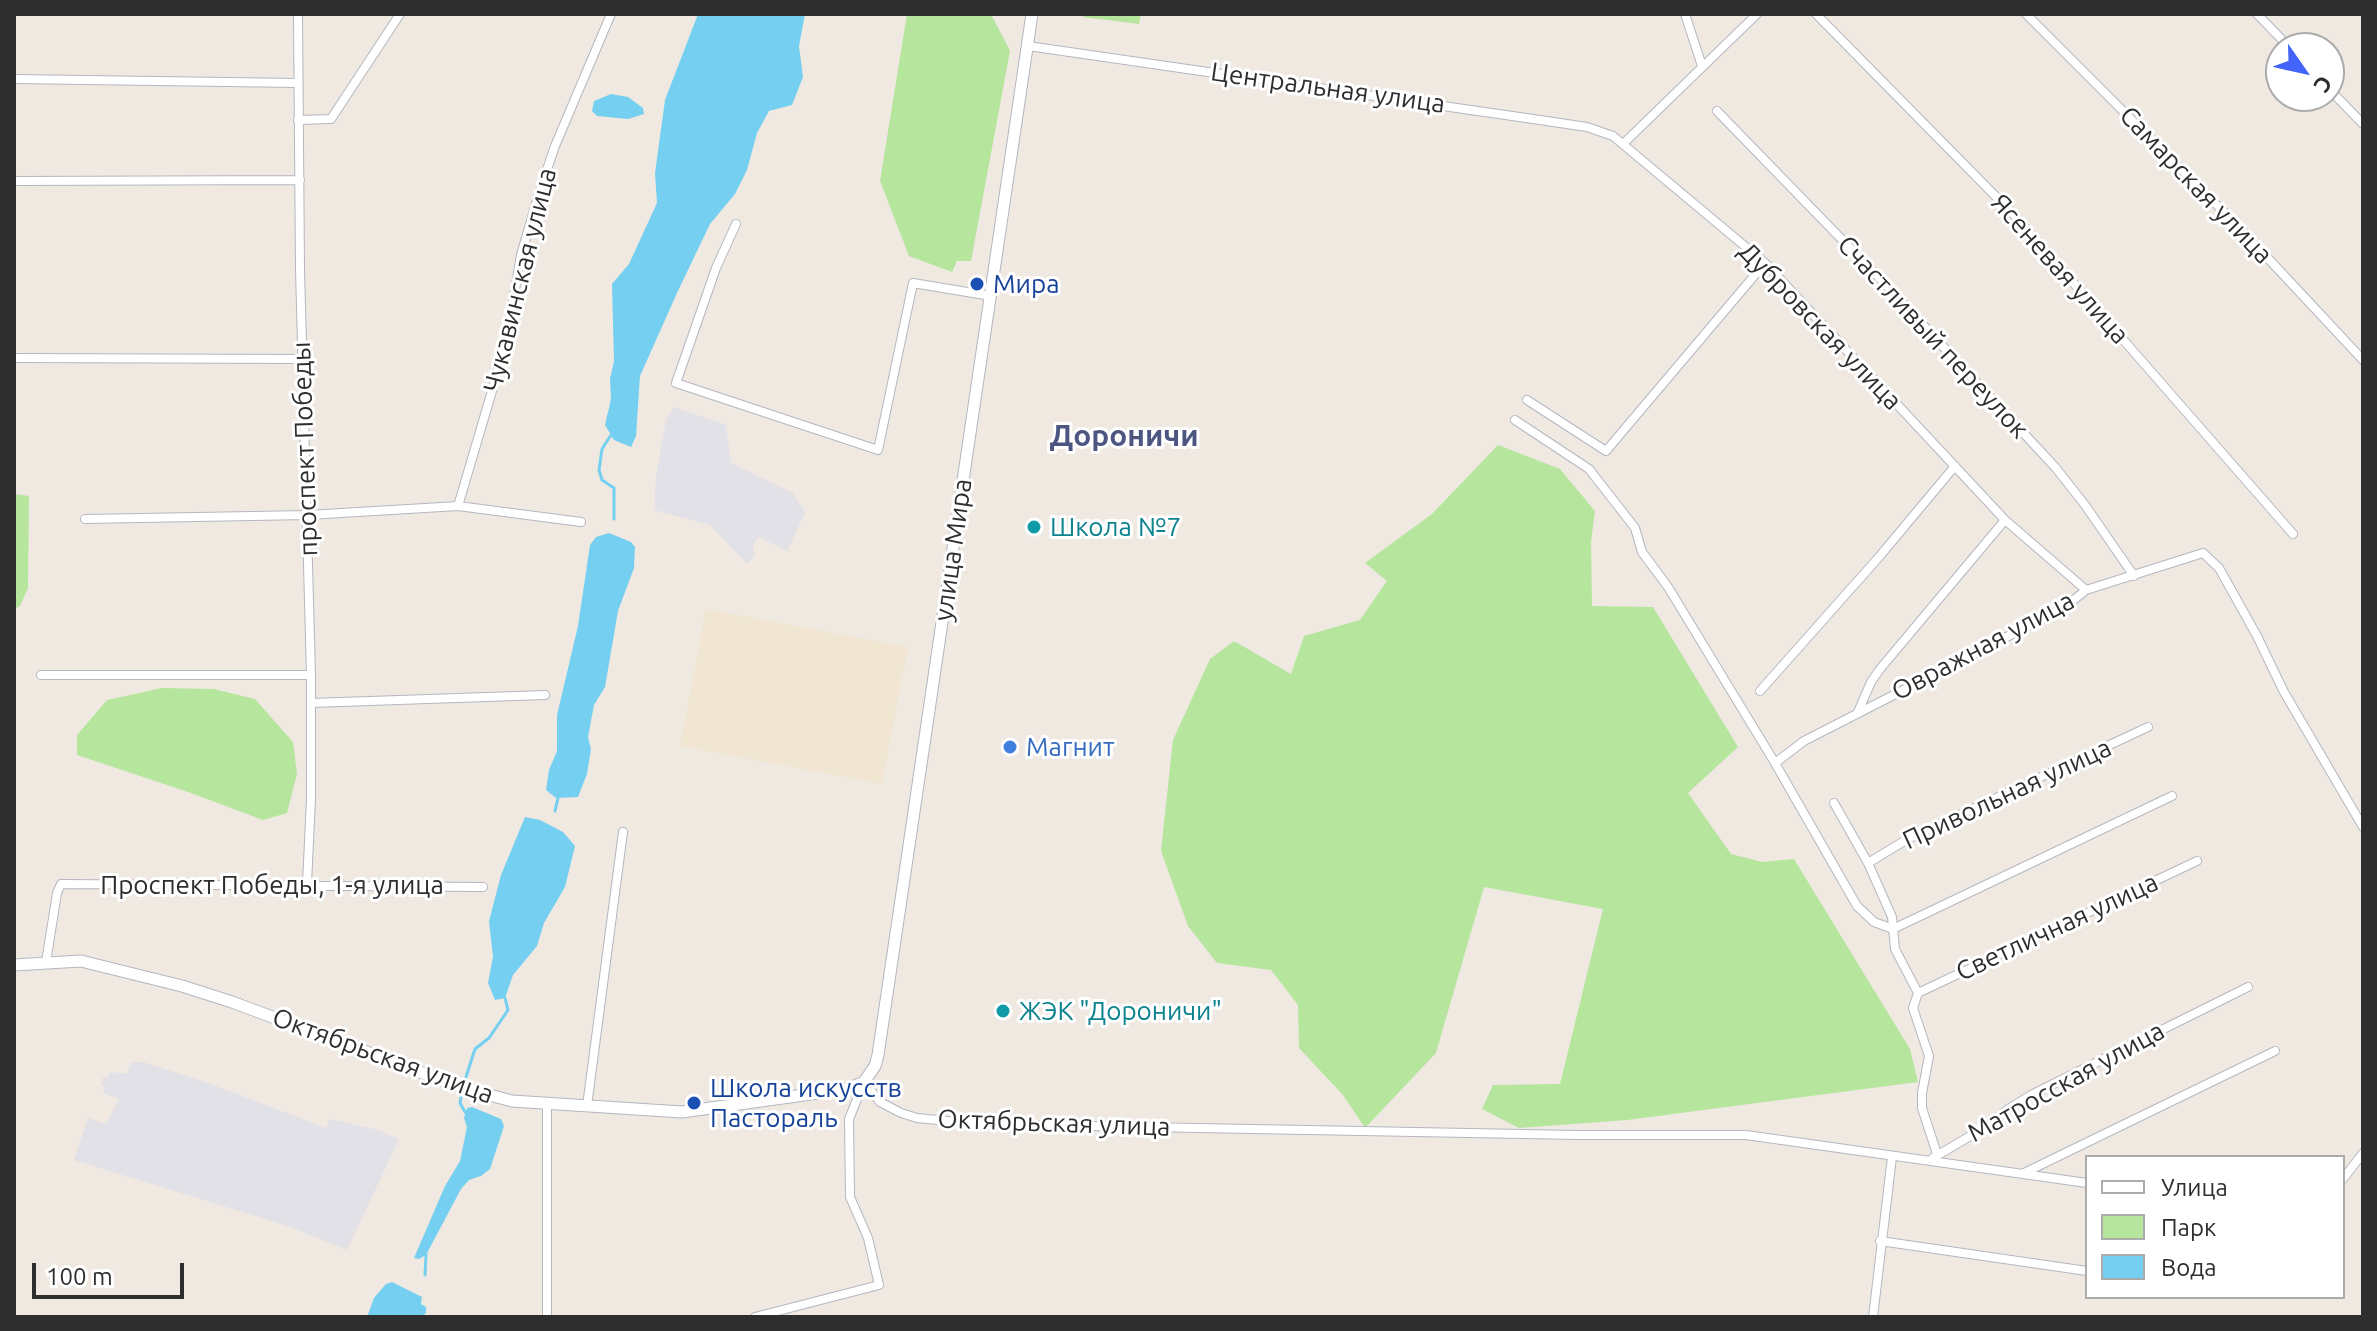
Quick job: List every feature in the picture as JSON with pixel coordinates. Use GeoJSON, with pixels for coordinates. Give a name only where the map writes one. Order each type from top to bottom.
{"type":"FeatureCollection","features":[{"type":"Feature","properties":{"kind":"street","name":"проспект Победы"},"geometry":{"type":"LineString","coordinates":[[298,14],[311,675],[307,884]]}},
{"type":"Feature","properties":{"kind":"street"},"geometry":{"type":"LineString","coordinates":[[298,120],[331,119],[400,14]]}},
{"type":"Feature","properties":{"kind":"street","name":"Чукавинская улица"},"geometry":{"type":"LineString","coordinates":[[458,506],[505,347],[521,255],[540,190],[555,146],[611,14]]}},
{"type":"Feature","properties":{"kind":"street","name":"улица Мира"},"geometry":{"type":"LineString","coordinates":[[864,1082],[875,1066],[878,1055],[1032,14]]}},
{"type":"Feature","properties":{"kind":"street"},"geometry":{"type":"LineString","coordinates":[[1685,14],[1702,66]]}},
{"type":"Feature","properties":{"kind":"street"},"geometry":{"type":"LineString","coordinates":[[1624,143],[1757,14]]}},
{"type":"Feature","properties":{"kind":"street","name":"Ясеневая улица"},"geometry":{"type":"LineString","coordinates":[[1816,14],[2015,216],[2293,534]]}},
{"type":"Feature","properties":{"kind":"street","name":"Самарская улица"},"geometry":{"type":"LineString","coordinates":[[2026,14],[2235,223],[2363,360]]}},
{"type":"Feature","properties":{"kind":"street"},"geometry":{"type":"LineString","coordinates":[[2257,14],[2274,32]]}},
{"type":"Feature","properties":{"kind":"street","name":"Центральная улица"},"geometry":{"type":"LineString","coordinates":[[1028,46],[1547,121],[1601,131],[1624,143]]}},
{"type":"Feature","properties":{"kind":"street"},"geometry":{"type":"LineString","coordinates":[[14,79],[298,83]]}},
{"type":"Feature","properties":{"kind":"street"},"geometry":{"type":"LineString","coordinates":[[2345,105],[2363,124]]}},
{"type":"Feature","properties":{"kind":"street","name":"Счастливый переулок"},"geometry":{"type":"LineString","coordinates":[[1717,111],[1886,285],[2055,467],[2134,576]]}},
{"type":"Feature","properties":{"kind":"street","name":"Дубровская улица"},"geometry":{"type":"LineString","coordinates":[[1624,143],[1765,263],[2005,520],[2086,590]]}},
{"type":"Feature","properties":{"kind":"street"},"geometry":{"type":"LineString","coordinates":[[14,181],[300,180]]}},
{"type":"Feature","properties":{"kind":"street"},"geometry":{"type":"LineString","coordinates":[[736,224],[716,268],[676,383],[878,450],[913,283],[991,296]]}},
{"type":"Feature","properties":{"kind":"street"},"geometry":{"type":"LineString","coordinates":[[1527,400],[1606,451],[1765,263]]}},
{"type":"Feature","properties":{"kind":"street"},"geometry":{"type":"LineString","coordinates":[[14,358],[303,359]]}},
{"type":"Feature","properties":{"kind":"street"},"geometry":{"type":"LineString","coordinates":[[1515,420],[1589,469],[1635,528],[1642,552],[1668,587],[1775,763],[1857,906],[1864,916],[1874,922],[1893,929],[2172,796]]}},
{"type":"Feature","properties":{"kind":"street"},"geometry":{"type":"LineString","coordinates":[[1760,691],[1955,466]]}},
{"type":"Feature","properties":{"kind":"street"},"geometry":{"type":"LineString","coordinates":[[85,519],[308,515],[458,506],[581,522]]}},
{"type":"Feature","properties":{"kind":"street"},"geometry":{"type":"LineString","coordinates":[[1858,712],[1880,669],[2005,520]]}},
{"type":"Feature","properties":{"kind":"street","name":"Овражная улица"},"geometry":{"type":"LineString","coordinates":[[1775,763],[1804,741],[2065,607],[2086,590],[2203,553],[2219,568],[2284,692],[2363,827]]}},
{"type":"Feature","properties":{"kind":"street"},"geometry":{"type":"LineString","coordinates":[[41,675],[311,675]]}},
{"type":"Feature","properties":{"kind":"street"},"geometry":{"type":"LineString","coordinates":[[311,703],[545,695]]}},
{"type":"Feature","properties":{"kind":"street","name":"Привольная улица"},"geometry":{"type":"LineString","coordinates":[[1868,863],[1906,840],[2148,727]]}},
{"type":"Feature","properties":{"kind":"street"},"geometry":{"type":"LineString","coordinates":[[1834,803],[1868,863],[1892,917],[1895,949],[1918,993],[1913,1008],[1929,1056],[1922,1108],[1937,1154]]}},
{"type":"Feature","properties":{"kind":"street"},"geometry":{"type":"LineString","coordinates":[[587,1106],[623,832]]}},
{"type":"Feature","properties":{"kind":"street","name":"Светличная улица"},"geometry":{"type":"LineString","coordinates":[[1918,993],[2197,861]]}},
{"type":"Feature","properties":{"kind":"street","name":"Проспект Победы, 1-я улица"},"geometry":{"type":"LineString","coordinates":[[46,962],[61,884],[483,887]]}},
{"type":"Feature","properties":{"kind":"street","name":"Октябрьская улица"},"geometry":{"type":"LineString","coordinates":[[14,965],[81,961],[182,986],[483,1095],[547,1104],[682,1112],[847,1089],[864,1082],[880,1102],[901,1113],[917,1118],[980,1124],[1578,1135],[1746,1135],[2085,1183]]}},
{"type":"Feature","properties":{"kind":"street","name":"Матросская улица"},"geometry":{"type":"LineString","coordinates":[[1930,1162],[1937,1154],[1982,1129],[2033,1094],[2248,987]]}},
{"type":"Feature","properties":{"kind":"street"},"geometry":{"type":"LineString","coordinates":[[2021,1174],[2275,1051]]}},
{"type":"Feature","properties":{"kind":"street"},"geometry":{"type":"LineString","coordinates":[[755,1317],[879,1285],[868,1238],[850,1197],[849,1119],[864,1082]]}},
{"type":"Feature","properties":{"kind":"street"},"geometry":{"type":"LineString","coordinates":[[547,1104],[547,1317]]}},
{"type":"Feature","properties":{"kind":"street"},"geometry":{"type":"LineString","coordinates":[[2345,1176],[2363,1153]]}},
{"type":"Feature","properties":{"kind":"street"},"geometry":{"type":"LineString","coordinates":[[1873,1317],[1892,1157]]}},
{"type":"Feature","properties":{"kind":"street"},"geometry":{"type":"LineString","coordinates":[[1880,1241],[2085,1271]]}},
{"type":"Feature","properties":{"kind":"shaded area"},"geometry":{"type":"Polygon","coordinates":[[[674,407],[726,425],[731,463],[793,493],[805,513],[787,551],[759,537],[753,545],[755,556],[747,564],[710,525],[654,510],[666,419],[674,407]]]}},
{"type":"Feature","properties":{"kind":"shaded area"},"geometry":{"type":"Polygon","coordinates":[[[706,609],[908,647],[882,784],[680,746],[706,609]]]}},
{"type":"Feature","properties":{"kind":"shaded area"},"geometry":{"type":"Polygon","coordinates":[[[131,1062],[143,1062],[211,1084],[326,1128],[330,1119],[378,1130],[399,1139],[347,1250],[288,1226],[74,1160],[88,1118],[106,1124],[119,1099],[103,1093],[103,1077],[108,1078],[110,1072],[127,1074],[131,1062]]]}},
{"type":"Feature","properties":{"kind":"green space"},"geometry":{"type":"Polygon","coordinates":[[[907,14],[991,14],[1010,51],[971,261],[957,261],[952,272],[909,256],[880,181],[907,14]]]}},
{"type":"Feature","properties":{"kind":"green space"},"geometry":{"type":"Polygon","coordinates":[[[1083,14],[1141,14],[1139,24],[1083,17],[1083,14]]]}},
{"type":"Feature","properties":{"kind":"green space"},"geometry":{"type":"Polygon","coordinates":[[[1498,445],[1560,469],[1595,511],[1591,542],[1592,606],[1653,607],[1738,747],[1688,793],[1731,854],[1762,862],[1794,859],[1910,1049],[1918,1082],[1627,1120],[1519,1128],[1482,1109],[1493,1085],[1560,1084],[1603,909],[1484,887],[1436,1053],[1365,1128],[1343,1095],[1299,1048],[1298,1005],[1271,970],[1217,963],[1188,926],[1161,851],[1173,740],[1210,659],[1234,641],[1291,674],[1304,636],[1360,620],[1387,581],[1365,563],[1432,514],[1498,445]]]}},
{"type":"Feature","properties":{"kind":"green space"},"geometry":{"type":"Polygon","coordinates":[[[14,494],[29,496],[28,588],[20,606],[14,609],[14,494]]]}},
{"type":"Feature","properties":{"kind":"green space"},"geometry":{"type":"Polygon","coordinates":[[[162,688],[214,689],[255,699],[293,742],[297,774],[287,813],[263,820],[77,755],[77,735],[107,700],[162,688]]]}},
{"type":"Feature","properties":{"kind":"water"},"geometry":{"type":"Polygon","coordinates":[[[698,14],[805,14],[799,46],[803,77],[792,105],[769,111],[757,133],[747,170],[735,194],[710,224],[677,293],[640,376],[636,436],[631,447],[614,440],[605,425],[614,361],[612,284],[629,264],[657,203],[655,173],[665,100],[698,14]]]}},
{"type":"Feature","properties":{"kind":"water"},"geometry":{"type":"Polygon","coordinates":[[[611,94],[628,97],[643,108],[644,114],[628,119],[597,116],[592,111],[594,101],[611,94]]]}},
{"type":"Feature","properties":{"kind":"water"},"geometry":{"type":"Polygon","coordinates":[[[609,533],[631,542],[635,547],[634,568],[618,611],[605,687],[594,705],[588,737],[591,749],[587,774],[578,797],[556,798],[546,790],[549,770],[557,751],[557,715],[578,626],[590,545],[596,537],[609,533]]]}},
{"type":"Feature","properties":{"kind":"water"},"geometry":{"type":"Polygon","coordinates":[[[525,817],[540,820],[563,832],[575,846],[565,887],[544,923],[537,946],[513,975],[505,998],[495,1000],[488,983],[493,957],[489,921],[501,875],[525,817]]]}},
{"type":"Feature","properties":{"kind":"water"},"geometry":{"type":"Polygon","coordinates":[[[472,1107],[501,1119],[504,1126],[490,1169],[469,1180],[461,1189],[426,1255],[414,1258],[445,1186],[460,1161],[467,1127],[464,1118],[467,1108],[472,1107]]]}},
{"type":"Feature","properties":{"kind":"water"},"geometry":{"type":"Polygon","coordinates":[[[392,1282],[422,1297],[421,1304],[426,1307],[426,1313],[421,1317],[367,1317],[374,1298],[386,1284],[392,1282]]]}},
{"type":"Feature","properties":{"kind":"waterway"},"geometry":{"type":"LineString","coordinates":[[611,435],[602,449],[599,470],[602,480],[614,488],[614,519]]}},
{"type":"Feature","properties":{"kind":"waterway"},"geometry":{"type":"LineString","coordinates":[[555,811],[558,798]]}},
{"type":"Feature","properties":{"kind":"waterway"},"geometry":{"type":"LineString","coordinates":[[465,1080],[475,1049],[489,1038],[508,1010],[505,998]]}},
{"type":"Feature","properties":{"kind":"waterway"},"geometry":{"type":"LineString","coordinates":[[461,1097],[460,1103],[465,1112]]}},
{"type":"Feature","properties":{"kind":"waterway"},"geometry":{"type":"LineString","coordinates":[[425,1275],[426,1255]]}},
{"type":"Feature","properties":{"kind":"place","name":"Мира"},"geometry":{"type":"Point","coordinates":[977,284]}},
{"type":"Feature","properties":{"kind":"place","name":"Школа №7"},"geometry":{"type":"Point","coordinates":[1034,527]}},
{"type":"Feature","properties":{"kind":"place","name":"Магнит"},"geometry":{"type":"Point","coordinates":[1010,747]}},
{"type":"Feature","properties":{"kind":"place","name":"ЖЭК \"Дороничи\""},"geometry":{"type":"Point","coordinates":[1003,1011]}},
{"type":"Feature","properties":{"kind":"place","name":"Школа искусств Пастораль"},"geometry":{"type":"Point","coordinates":[694,1103]}},
{"type":"Feature","properties":{"kind":"district","name":"Дороничи"},"geometry":{"type":"Point","coordinates":[1124,436]}}]}
